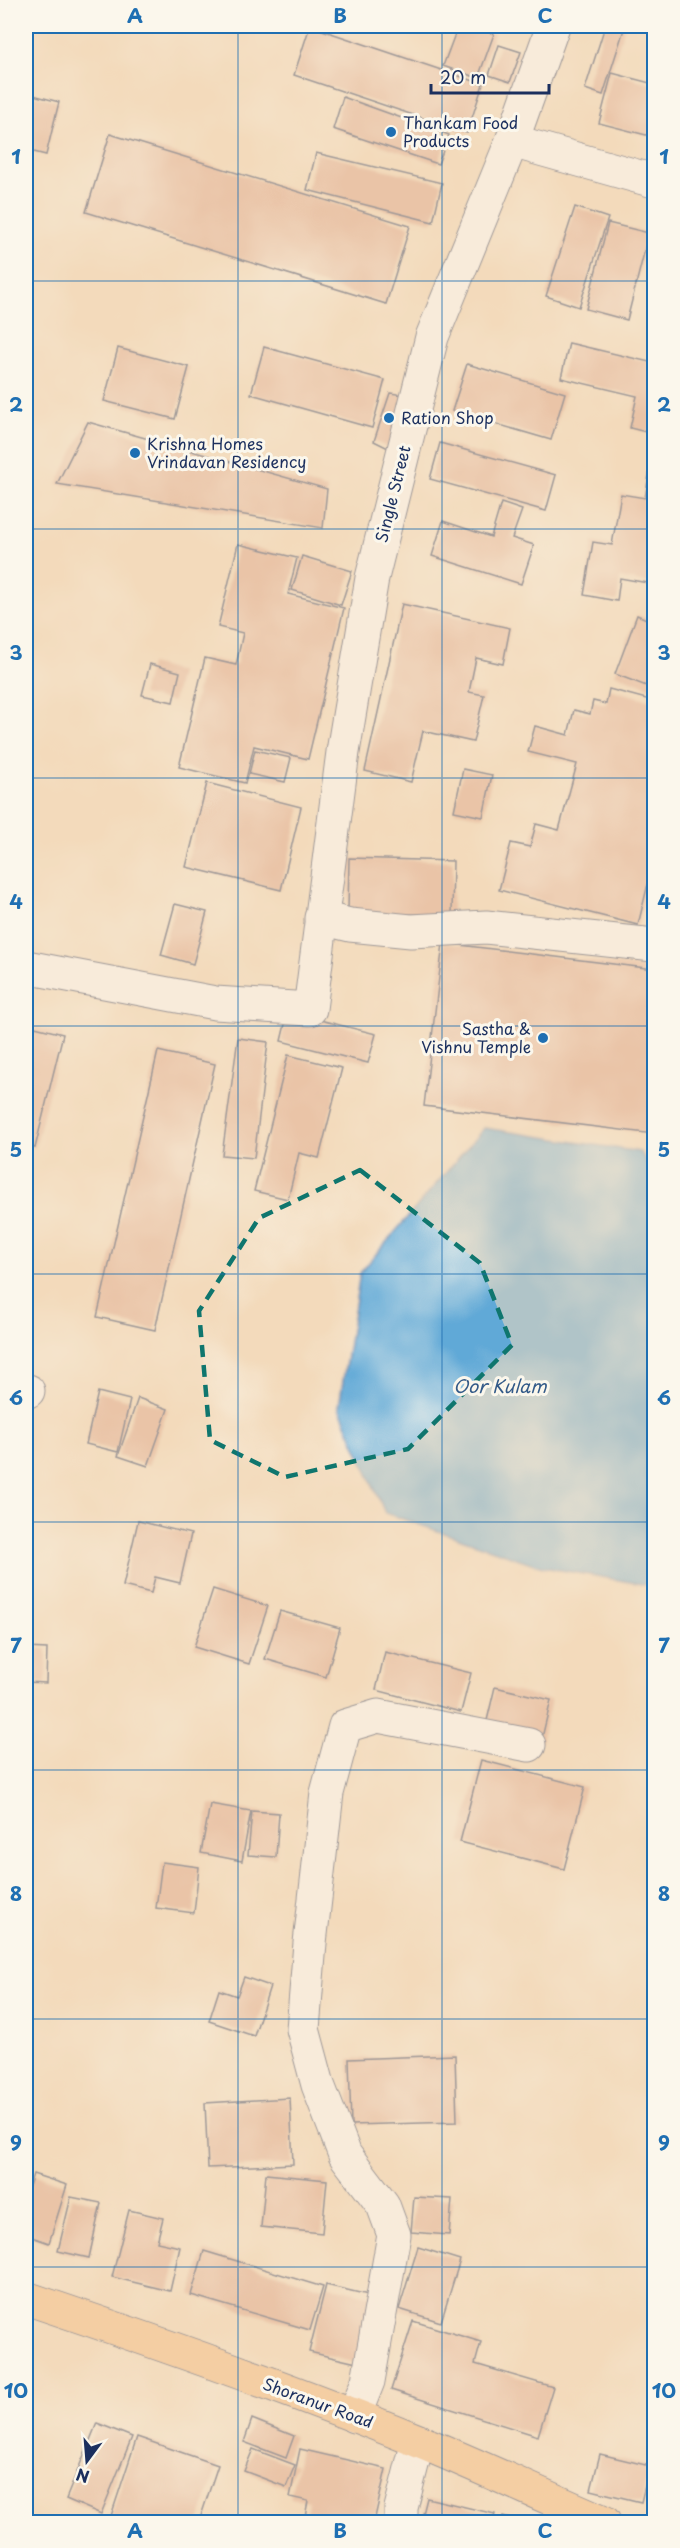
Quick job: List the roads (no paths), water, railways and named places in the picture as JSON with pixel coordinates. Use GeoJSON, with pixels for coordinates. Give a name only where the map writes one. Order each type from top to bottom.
{"type":"FeatureCollection","features":[{"type":"Feature","properties":{"kind":"main road","name":"Shoranur Road"},"geometry":{"type":"LineString","coordinates":[[26,2298],[135,2335],[354,2416],[418,2441],[604,2523]]}},
{"type":"Feature","properties":{"kind":"street","name":"Single Street"},"geometry":{"type":"LineString","coordinates":[[26,967],[214,1003],[310,1009],[342,752],[372,578],[432,337],[512,141],[553,26]]}},
{"type":"Feature","properties":{"kind":"street"},"geometry":{"type":"LineString","coordinates":[[512,141],[654,181]]}},
{"type":"Feature","properties":{"kind":"street"},"geometry":{"type":"LineString","coordinates":[[321,918],[350,925],[411,931],[486,927],[654,945]]}},
{"type":"Feature","properties":{"kind":"street"},"geometry":{"type":"LineString","coordinates":[[354,2416],[368,2381],[394,2235],[383,2205],[345,2155],[318,2085],[303,2029],[327,1793],[345,1726],[378,1716],[528,1745]]}},
{"type":"Feature","properties":{"kind":"street"},"geometry":{"type":"LineString","coordinates":[[401,2523],[401,2508],[418,2441]]}},
{"type":"Feature","properties":{"kind":"water","name":"Oor Kulam"},"geometry":{"type":"Polygon","coordinates":[[[484,1128],[640,1152],[654,1172],[654,1586],[543,1567],[385,1513],[339,1407],[360,1273],[484,1128]]]}},
{"type":"Feature","properties":{"kind":"place","name":"Thankam Food Products"},"geometry":{"type":"Point","coordinates":[391,132]}},
{"type":"Feature","properties":{"kind":"place","name":"Ration Shop"},"geometry":{"type":"Point","coordinates":[389,418]}},
{"type":"Feature","properties":{"kind":"place","name":"Krishna Homes Vrindavan Residency"},"geometry":{"type":"Point","coordinates":[135,453]}},
{"type":"Feature","properties":{"kind":"place","name":"Sastha & Vishnu Temple"},"geometry":{"type":"Point","coordinates":[543,1038]}}]}
